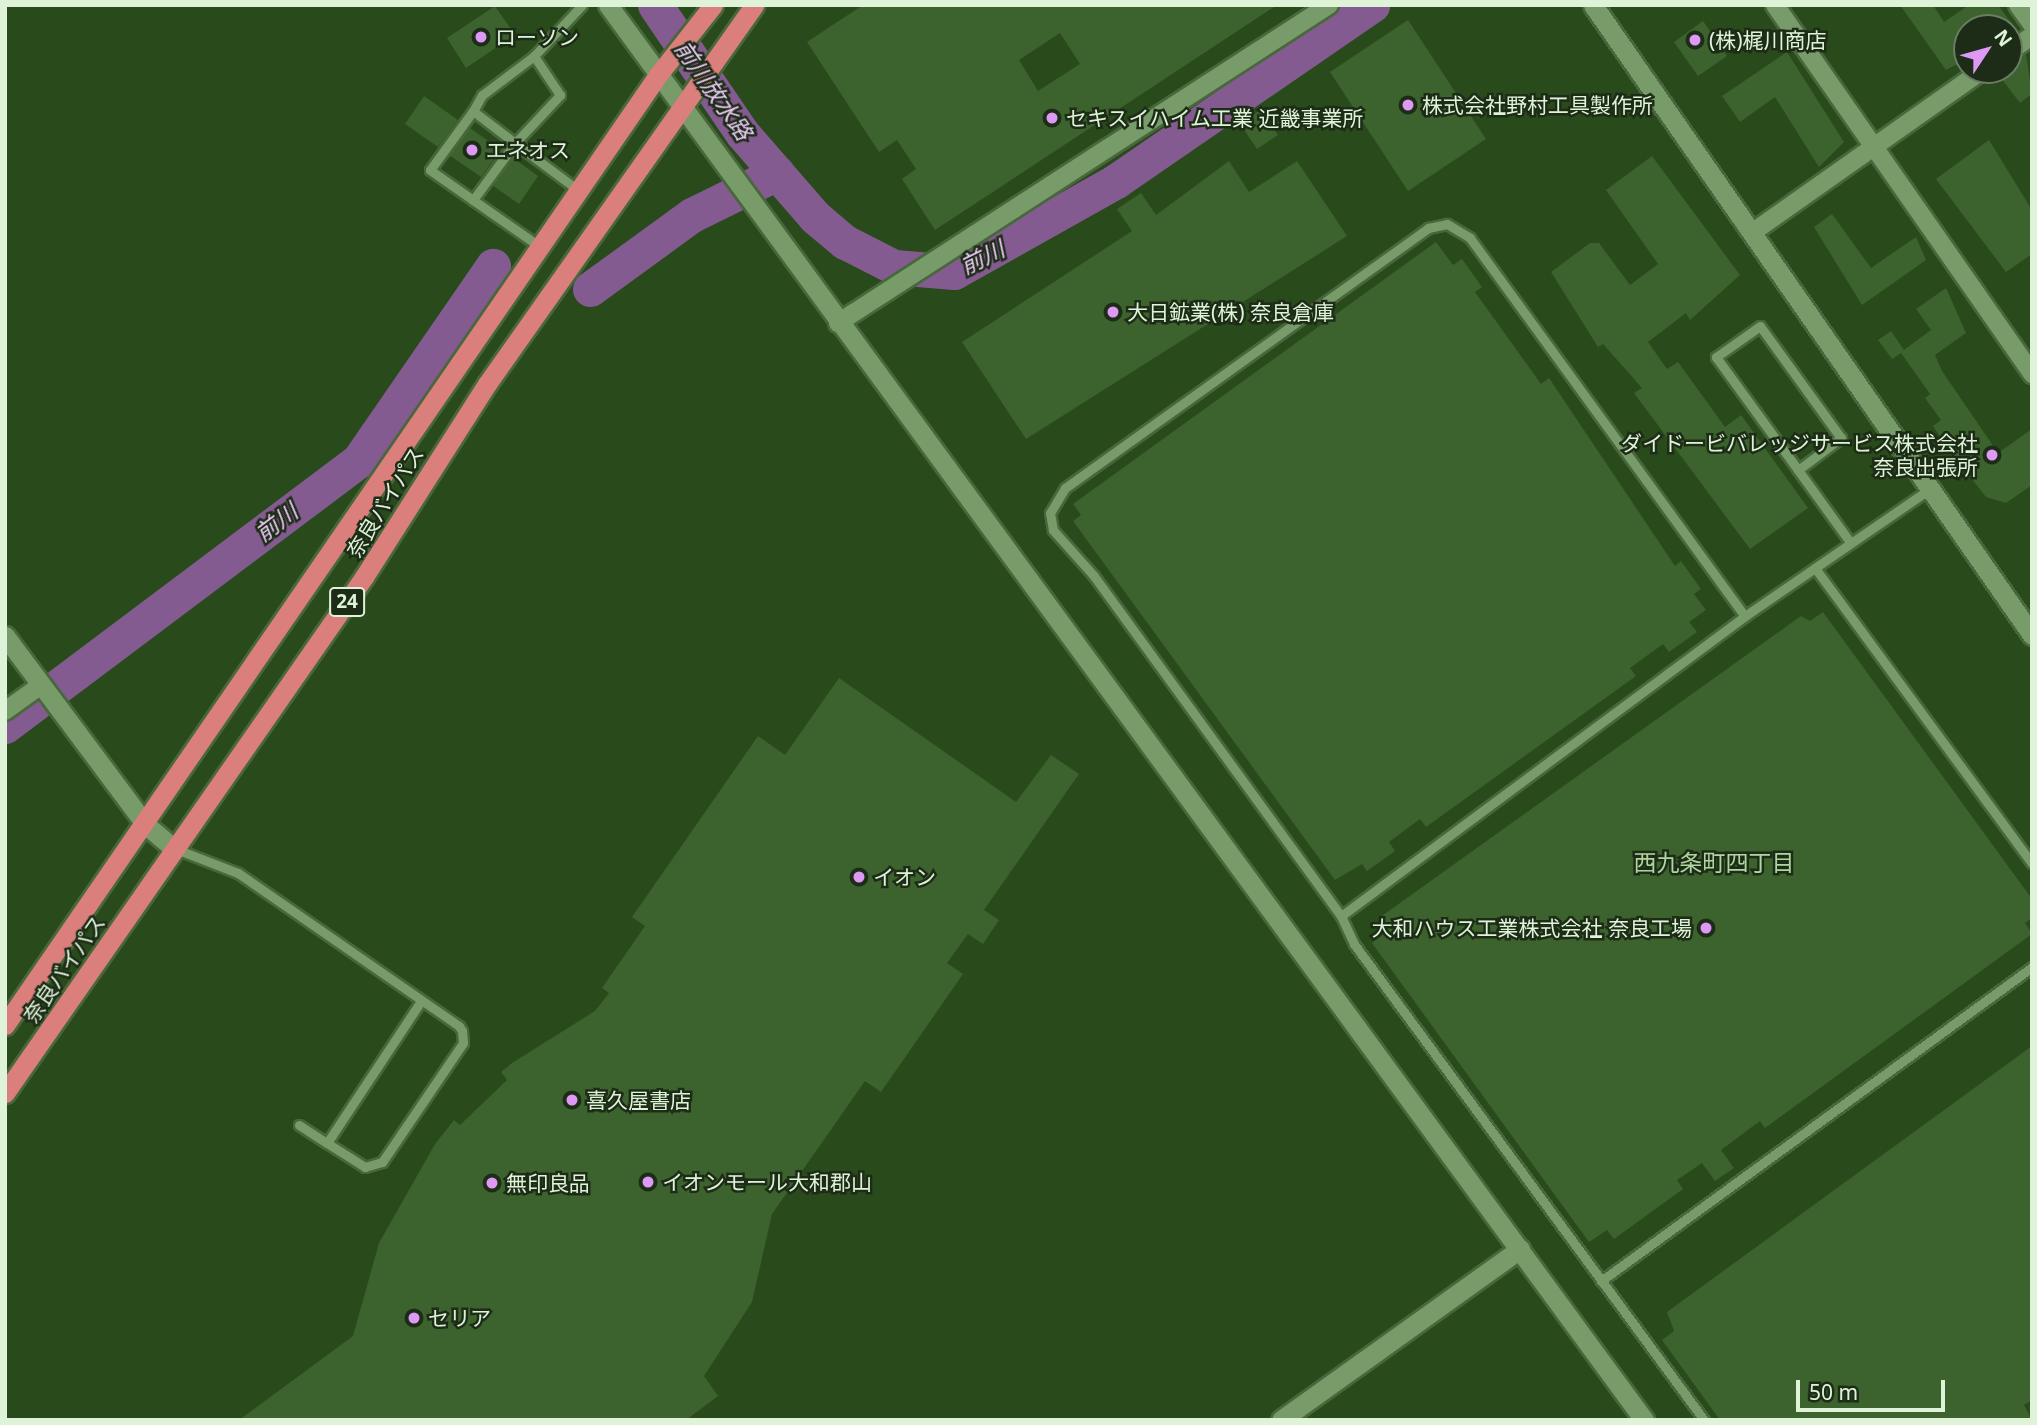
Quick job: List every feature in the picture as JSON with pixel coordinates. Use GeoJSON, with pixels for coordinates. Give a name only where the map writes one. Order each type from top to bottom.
{"type":"FeatureCollection","features":[{"type":"Feature","properties":{"kind":"highway","name":"奈良バイパス"},"geometry":{"type":"LineString","coordinates":[[5,1093],[175,849],[680,104],[754,5]]}},
{"type":"Feature","properties":{"kind":"highway","name":"奈良バイパス"},"geometry":{"type":"LineString","coordinates":[[5,1025],[146,825],[184,761],[539,246],[658,75],[710,10]]}},
{"type":"Feature","properties":{"kind":"street"},"geometry":{"type":"LineString","coordinates":[[608,5],[838,323],[1644,1420]]}},
{"type":"Feature","properties":{"kind":"street"},"geometry":{"type":"LineString","coordinates":[[838,323],[1329,5]]}},
{"type":"Feature","properties":{"kind":"street"},"geometry":{"type":"LineString","coordinates":[[1593,5],[2031,634]]}},
{"type":"Feature","properties":{"kind":"street"},"geometry":{"type":"LineString","coordinates":[[1775,5],[1876,145],[2032,374]]}},
{"type":"Feature","properties":{"kind":"street"},"geometry":{"type":"LineString","coordinates":[[2018,5],[2032,24]]}},
{"type":"Feature","properties":{"kind":"street"},"geometry":{"type":"LineString","coordinates":[[1753,232],[1963,84]]}},
{"type":"Feature","properties":{"kind":"street"},"geometry":{"type":"LineString","coordinates":[[5,636],[146,825],[175,849]]}},
{"type":"Feature","properties":{"kind":"street"},"geometry":{"type":"LineString","coordinates":[[5,710],[41,685]]}},
{"type":"Feature","properties":{"kind":"street"},"geometry":{"type":"LineString","coordinates":[[1281,1420],[1520,1249]]}},
{"type":"Feature","properties":{"kind":"lane"},"geometry":{"type":"LineString","coordinates":[[539,246],[430,170],[482,95],[534,57],[582,5]]}},
{"type":"Feature","properties":{"kind":"lane"},"geometry":{"type":"LineString","coordinates":[[473,200],[514,143],[560,94],[534,57]]}},
{"type":"Feature","properties":{"kind":"lane"},"geometry":{"type":"LineString","coordinates":[[472,111],[578,190]]}},
{"type":"Feature","properties":{"kind":"lane"},"geometry":{"type":"LineString","coordinates":[[1704,1420],[1354,944],[1341,916],[1094,576],[1053,530],[1052,505],[1065,488],[1428,228],[1447,224],[1470,238],[1745,616]]}},
{"type":"Feature","properties":{"kind":"lane"},"geometry":{"type":"LineString","coordinates":[[1798,470],[1841,438],[1759,326],[1716,358],[1850,542]]}},
{"type":"Feature","properties":{"kind":"lane"},"geometry":{"type":"LineString","coordinates":[[1341,916],[1745,616],[1931,488]]}},
{"type":"Feature","properties":{"kind":"lane"},"geometry":{"type":"LineString","coordinates":[[1815,568],[2032,863]]}},
{"type":"Feature","properties":{"kind":"lane"},"geometry":{"type":"LineString","coordinates":[[175,849],[238,873],[459,1026],[463,1043],[377,1166],[365,1167],[299,1125]]}},
{"type":"Feature","properties":{"kind":"lane"},"geometry":{"type":"LineString","coordinates":[[1601,1281],[2032,967]]}},
{"type":"Feature","properties":{"kind":"lane"},"geometry":{"type":"LineString","coordinates":[[327,1143],[421,1001]]}},
{"type":"Feature","properties":{"kind":"building"},"geometry":{"type":"Polygon","coordinates":[[[863,5],[1277,5],[935,230],[902,179],[916,169],[897,140],[879,152],[807,42],[863,5]],[[1060,33],[1019,60],[1038,91],[1080,64],[1060,33]]]}},
{"type":"Feature","properties":{"kind":"building"},"geometry":{"type":"Polygon","coordinates":[[[1900,5],[1933,5],[1944,22],[1953,16],[1953,66],[1946,70],[1900,5]]]}},
{"type":"Feature","properties":{"kind":"building"},"geometry":{"type":"Polygon","coordinates":[[[1969,5],[1998,5],[2005,14],[1956,14],[1969,5]]]}},
{"type":"Feature","properties":{"kind":"building","name":"ローソン"},"geometry":{"type":"Polygon","coordinates":[[[495,6],[515,35],[466,68],[447,38],[495,6]]]}},
{"type":"Feature","properties":{"kind":"building","name":"株式会社野村工具製作所"},"geometry":{"type":"Polygon","coordinates":[[[1408,20],[1486,139],[1408,191],[1330,72],[1408,20]]]}},
{"type":"Feature","properties":{"kind":"building"},"geometry":{"type":"Polygon","coordinates":[[[1703,21],[1727,56],[1698,76],[1674,42],[1703,21]]]}},
{"type":"Feature","properties":{"kind":"building"},"geometry":{"type":"Polygon","coordinates":[[[1787,52],[1844,142],[1819,167],[1775,97],[1740,122],[1722,96],[1787,52]]]}},
{"type":"Feature","properties":{"kind":"building"},"geometry":{"type":"Polygon","coordinates":[[[2026,54],[2032,94],[2020,103],[2006,84],[2023,84],[2023,56],[2026,54]]]}},
{"type":"Feature","properties":{"kind":"building"},"geometry":{"type":"Polygon","coordinates":[[[424,96],[458,120],[438,147],[405,124],[424,96]]]}},
{"type":"Feature","properties":{"kind":"building"},"geometry":{"type":"Polygon","coordinates":[[[1260,110],[1278,135],[1257,149],[1240,124],[1260,110]]]}},
{"type":"Feature","properties":{"kind":"building"},"geometry":{"type":"Polygon","coordinates":[[[470,128],[501,150],[481,177],[449,155],[470,128]]]}},
{"type":"Feature","properties":{"kind":"building"},"geometry":{"type":"Polygon","coordinates":[[[1989,140],[2032,210],[2032,254],[2006,272],[1936,179],[1989,140]]]}},
{"type":"Feature","properties":{"kind":"building"},"geometry":{"type":"Polygon","coordinates":[[[1652,156],[1740,275],[1690,320],[1686,313],[1648,342],[1667,369],[1678,362],[1725,427],[1741,415],[1808,508],[1750,549],[1634,393],[1642,388],[1603,344],[1598,347],[1551,272],[1590,243],[1599,243],[1630,285],[1658,264],[1606,190],[1652,156]]]}},
{"type":"Feature","properties":{"kind":"building"},"geometry":{"type":"Polygon","coordinates":[[[513,158],[538,176],[519,204],[492,185],[513,158]]]}},
{"type":"Feature","properties":{"kind":"building","name":"大日鉱業(株) 奈良倉庫"},"geometry":{"type":"Polygon","coordinates":[[[1229,161],[1249,192],[1297,161],[1347,236],[1026,439],[962,342],[1132,231],[1117,209],[1141,193],[1156,215],[1229,161]]]}},
{"type":"Feature","properties":{"kind":"building"},"geometry":{"type":"Polygon","coordinates":[[[1832,214],[1871,268],[1916,237],[1926,260],[1862,305],[1814,227],[1832,214]]]}},
{"type":"Feature","properties":{"kind":"building","name":"大和ハウス工業株式会社 奈良工場"},"geometry":{"type":"Polygon","coordinates":[[[1436,242],[1453,265],[1462,259],[1482,287],[1475,292],[1541,384],[1549,378],[1675,566],[1681,561],[1701,589],[1694,594],[1706,610],[1689,622],[1697,632],[1669,652],[1663,644],[1630,668],[1636,676],[1426,827],[1420,819],[1389,842],[1395,851],[1367,871],[1362,864],[1335,880],[1073,521],[1081,515],[1073,504],[1436,242]]]}},
{"type":"Feature","properties":{"kind":"building"},"geometry":{"type":"Polygon","coordinates":[[[1946,288],[1966,333],[1935,355],[1942,371],[1998,453],[2032,429],[2032,485],[2006,503],[1986,497],[1956,459],[1933,426],[1941,420],[1925,398],[1930,394],[1901,353],[1892,359],[1878,340],[1891,331],[1904,350],[1931,330],[1916,309],[1946,288]]]}},
{"type":"Feature","properties":{"kind":"building","name":"大和ハウス工業株式会社 奈良工場"},"geometry":{"type":"Polygon","coordinates":[[[1823,612],[2032,899],[2032,918],[2025,923],[2032,934],[1765,1128],[1760,1121],[1721,1150],[1734,1168],[1715,1181],[1702,1163],[1677,1180],[1683,1189],[1614,1239],[1607,1230],[1589,1242],[1372,943],[1384,934],[1379,918],[1801,616],[1810,621],[1823,612]]]}},
{"type":"Feature","properties":{"kind":"building"},"geometry":{"type":"Polygon","coordinates":[[[839,678],[1016,802],[1051,755],[1079,774],[984,910],[999,920],[983,944],[968,934],[947,963],[963,974],[881,1092],[865,1081],[772,1214],[752,1302],[704,1376],[718,1396],[686,1420],[239,1420],[353,1336],[379,1243],[435,1144],[454,1120],[460,1125],[507,1080],[501,1072],[595,1011],[609,993],[602,988],[645,926],[632,917],[758,736],[785,755],[839,678]]]}},
{"type":"Feature","properties":{"kind":"building"},"geometry":{"type":"Polygon","coordinates":[[[2032,1046],[2032,1400],[2024,1405],[2032,1420],[1720,1420],[1662,1340],[1674,1331],[1667,1312],[2032,1046]]]}},
{"type":"Feature","properties":{"kind":"waterway","name":"前川"},"geometry":{"type":"LineString","coordinates":[[655,5],[742,133],[815,217],[845,242],[894,267],[954,272],[1116,181],[1372,5]]}},
{"type":"Feature","properties":{"kind":"waterway","name":"前川"},"geometry":{"type":"LineString","coordinates":[[590,289],[692,215],[777,173]]}},
{"type":"Feature","properties":{"kind":"waterway","name":"前川"},"geometry":{"type":"LineString","coordinates":[[5,726],[359,460],[493,266]]}},
{"type":"Feature","properties":{"kind":"place","name":"ローソン"},"geometry":{"type":"Point","coordinates":[481,37]}},
{"type":"Feature","properties":{"kind":"place","name":"(株)梶川商店"},"geometry":{"type":"Point","coordinates":[1695,40]}},
{"type":"Feature","properties":{"kind":"place","name":"株式会社野村工具製作所"},"geometry":{"type":"Point","coordinates":[1408,105]}},
{"type":"Feature","properties":{"kind":"place","name":"セキスイハイム工業 近畿事業所"},"geometry":{"type":"Point","coordinates":[1052,118]}},
{"type":"Feature","properties":{"kind":"place","name":"エネオス"},"geometry":{"type":"Point","coordinates":[472,150]}},
{"type":"Feature","properties":{"kind":"place","name":"大日鉱業(株) 奈良倉庫"},"geometry":{"type":"Point","coordinates":[1113,312]}},
{"type":"Feature","properties":{"kind":"place","name":"ダイドービバレッジサービス株式会社 奈良出張所"},"geometry":{"type":"Point","coordinates":[1992,455]}},
{"type":"Feature","properties":{"kind":"place","name":"イオン"},"geometry":{"type":"Point","coordinates":[859,877]}},
{"type":"Feature","properties":{"kind":"place","name":"大和ハウス工業株式会社 奈良工場"},"geometry":{"type":"Point","coordinates":[1706,928]}},
{"type":"Feature","properties":{"kind":"place","name":"喜久屋書店"},"geometry":{"type":"Point","coordinates":[572,1100]}},
{"type":"Feature","properties":{"kind":"place","name":"イオンモール大和郡山"},"geometry":{"type":"Point","coordinates":[648,1182]}},
{"type":"Feature","properties":{"kind":"place","name":"無印良品"},"geometry":{"type":"Point","coordinates":[492,1183]}},
{"type":"Feature","properties":{"kind":"place","name":"セリア"},"geometry":{"type":"Point","coordinates":[414,1318]}},
{"type":"Feature","properties":{"kind":"district","name":"西九条町四丁目"},"geometry":{"type":"Point","coordinates":[1714,862]}},
{"type":"Feature","properties":{"kind":"water label","name":"前川放水路"},"geometry":{"type":"Point","coordinates":[714,90]}}]}
